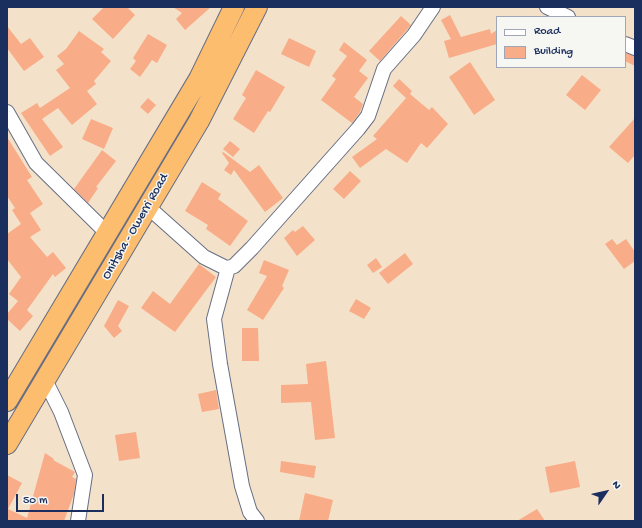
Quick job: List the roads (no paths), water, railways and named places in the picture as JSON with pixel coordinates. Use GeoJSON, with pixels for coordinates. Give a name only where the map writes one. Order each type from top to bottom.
{"type":"FeatureCollection","features":[{"type":"Feature","properties":{"kind":"highway","name":"Onitsha - Owerri Road"},"geometry":{"type":"LineString","coordinates":[[7,401],[199,78],[234,7]]}},
{"type":"Feature","properties":{"kind":"highway","name":"Onitsha - Owerri Road"},"geometry":{"type":"LineString","coordinates":[[7,444],[198,121],[257,7]]}},
{"type":"Feature","properties":{"kind":"street"},"geometry":{"type":"LineString","coordinates":[[148,207],[204,257],[228,268],[234,266],[252,248],[368,116],[384,69],[414,35],[433,7]]}},
{"type":"Feature","properties":{"kind":"street"},"geometry":{"type":"LineString","coordinates":[[547,7],[566,16]]}},
{"type":"Feature","properties":{"kind":"street"},"geometry":{"type":"LineString","coordinates":[[7,112],[36,163],[107,233]]}},
{"type":"Feature","properties":{"kind":"street"},"geometry":{"type":"LineString","coordinates":[[228,268],[214,319],[220,364],[242,486],[250,512],[257,521]]}},
{"type":"Feature","properties":{"kind":"street"},"geometry":{"type":"LineString","coordinates":[[45,380],[61,412],[85,475],[78,521]]}}]}
